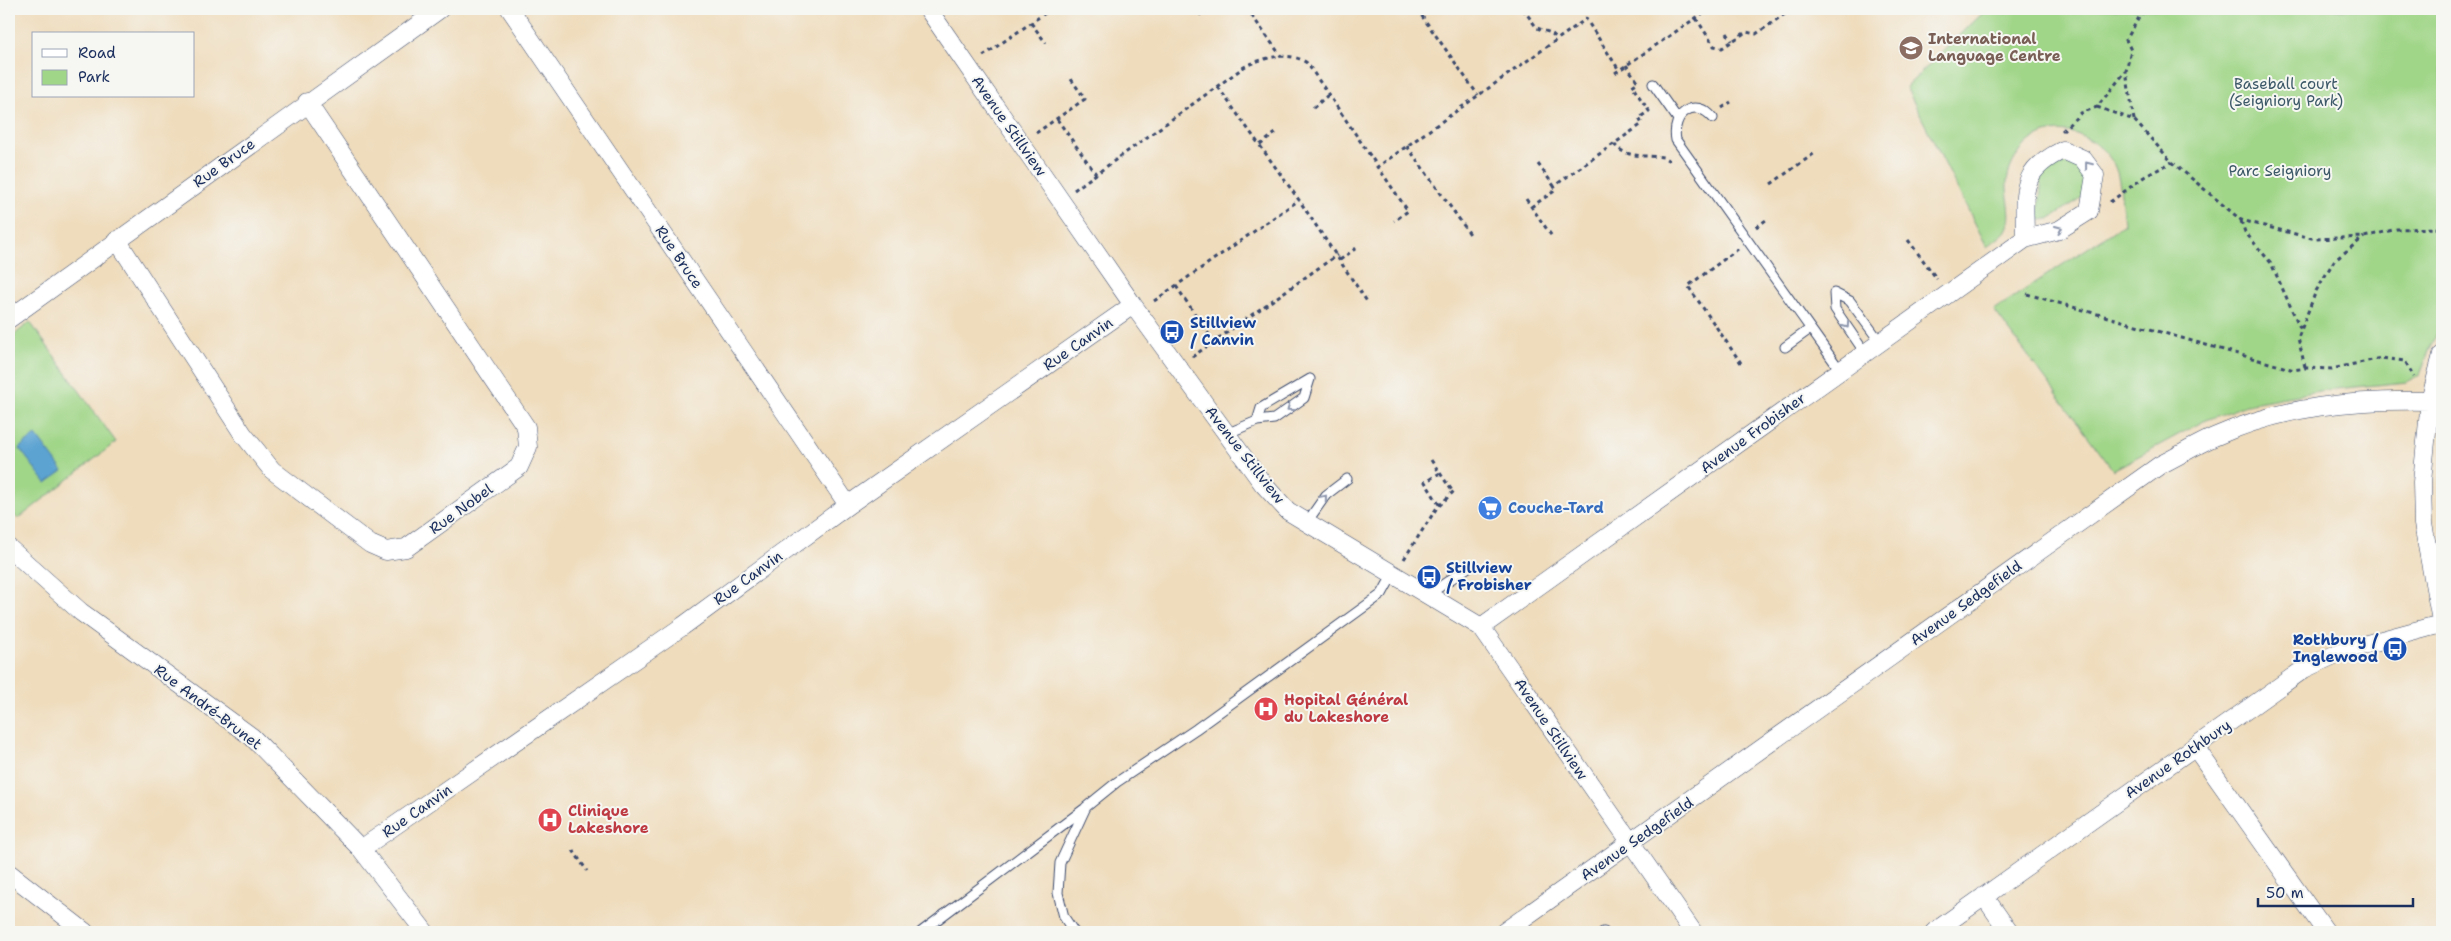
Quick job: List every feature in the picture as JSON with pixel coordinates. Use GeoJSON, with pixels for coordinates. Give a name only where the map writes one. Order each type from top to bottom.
{"type":"FeatureCollection","features":[{"type":"Feature","properties":{"kind":"street","name":"Rue Bruce"},"geometry":{"type":"LineString","coordinates":[[9,319],[307,102],[440,9]]}},
{"type":"Feature","properties":{"kind":"street","name":"Rue Bruce"},"geometry":{"type":"LineString","coordinates":[[510,9],[848,505]]}},
{"type":"Feature","properties":{"kind":"street","name":"Avenue Stillview"},"geometry":{"type":"LineString","coordinates":[[928,9],[1132,305],[1263,484],[1288,512],[1481,627],[1630,844],[1693,932]]}},
{"type":"Feature","properties":{"kind":"street","name":"Rue Nobel"},"geometry":{"type":"LineString","coordinates":[[117,240],[244,434],[272,470],[370,544],[386,551],[406,548],[519,467],[528,447],[526,427],[307,102]]}},
{"type":"Feature","properties":{"kind":"street","name":"Avenue Frobisher"},"geometry":{"type":"LineString","coordinates":[[1481,627],[2025,239],[2059,230],[2089,211],[2095,175],[2084,159],[2063,150],[2043,159],[2032,171],[2025,190],[2025,239]]}},
{"type":"Feature","properties":{"kind":"street","name":"Rue Canvin"},"geometry":{"type":"LineString","coordinates":[[362,849],[683,626],[848,505],[1132,305]]}},
{"type":"Feature","properties":{"kind":"street"},"geometry":{"type":"LineString","coordinates":[[2442,355],[2430,401],[2422,482],[2423,524],[2442,625]]}},
{"type":"Feature","properties":{"kind":"street","name":"Avenue Sedgefield"},"geometry":{"type":"LineString","coordinates":[[1504,932],[2160,465],[2214,437],[2274,416],[2347,402],[2430,401]]}},
{"type":"Feature","properties":{"kind":"street","name":"Rue André-Brunet"},"geometry":{"type":"LineString","coordinates":[[9,548],[80,612],[252,737],[362,849],[425,932]]}},
{"type":"Feature","properties":{"kind":"street","name":"Avenue Rothbury"},"geometry":{"type":"LineString","coordinates":[[1934,932],[2304,669],[2345,650],[2442,625]]}},
{"type":"Feature","properties":{"kind":"street"},"geometry":{"type":"LineString","coordinates":[[2195,747],[2326,932]]}},
{"type":"Feature","properties":{"kind":"street"},"geometry":{"type":"LineString","coordinates":[[9,873],[85,932]]}},
{"type":"Feature","properties":{"kind":"street"},"geometry":{"type":"LineString","coordinates":[[1984,896],[2009,932]]}},
{"type":"Feature","properties":{"kind":"lane"},"geometry":{"type":"LineString","coordinates":[[1653,84],[1677,118]]}},
{"type":"Feature","properties":{"kind":"lane"},"geometry":{"type":"LineString","coordinates":[[1713,118],[1707,111],[1696,108],[1685,111],[1677,118],[1674,130],[1676,140],[1840,370]]}},
{"type":"Feature","properties":{"kind":"lane"},"geometry":{"type":"LineString","coordinates":[[1865,353],[1835,309],[1834,294],[1850,301],[1880,342]]}},
{"type":"Feature","properties":{"kind":"lane"},"geometry":{"type":"LineString","coordinates":[[1785,347],[1810,329]]}},
{"type":"Feature","properties":{"kind":"lane"},"geometry":{"type":"LineString","coordinates":[[1226,434],[1257,421],[1274,419],[1304,398],[1310,379],[1262,408],[1257,421]]}},
{"type":"Feature","properties":{"kind":"lane"},"geometry":{"type":"LineString","coordinates":[[1307,522],[1326,495],[1347,479]]}},
{"type":"Feature","properties":{"kind":"lane"},"geometry":{"type":"LineString","coordinates":[[1428,595],[1470,566]]}},
{"type":"Feature","properties":{"kind":"lane"},"geometry":{"type":"LineString","coordinates":[[921,932],[1117,782],[1196,730],[1382,594],[1393,574]]}},
{"type":"Feature","properties":{"kind":"lane"},"geometry":{"type":"LineString","coordinates":[[1074,932],[1064,917],[1058,893],[1060,863],[1086,807]]}},
{"type":"Feature","properties":{"kind":"path"},"geometry":{"type":"LineString","coordinates":[[1037,9],[1042,15]]}},
{"type":"Feature","properties":{"kind":"path"},"geometry":{"type":"LineString","coordinates":[[981,58],[1051,9]]}},
{"type":"Feature","properties":{"kind":"path"},"geometry":{"type":"LineString","coordinates":[[1194,9],[1199,15],[1208,9]]}},
{"type":"Feature","properties":{"kind":"path"},"geometry":{"type":"LineString","coordinates":[[1246,9],[1281,57]]}},
{"type":"Feature","properties":{"kind":"path"},"geometry":{"type":"LineString","coordinates":[[1417,9],[1478,95]]}},
{"type":"Feature","properties":{"kind":"path"},"geometry":{"type":"LineString","coordinates":[[1523,9],[1536,28],[1551,33],[1558,39]]}},
{"type":"Feature","properties":{"kind":"path"},"geometry":{"type":"LineString","coordinates":[[1587,9],[1586,19],[1619,70]]}},
{"type":"Feature","properties":{"kind":"path"},"geometry":{"type":"LineString","coordinates":[[1615,73],[1703,13],[1700,9]]}},
{"type":"Feature","properties":{"kind":"path"},"geometry":{"type":"LineString","coordinates":[[1696,18],[1714,46],[1722,48],[1746,32],[1756,34],[1792,9]]}},
{"type":"Feature","properties":{"kind":"path"},"geometry":{"type":"LineString","coordinates":[[2134,120],[2126,71],[2131,50],[2126,40],[2144,9]]}},
{"type":"Feature","properties":{"kind":"path"},"geometry":{"type":"LineString","coordinates":[[1376,168],[1586,19]]}},
{"type":"Feature","properties":{"kind":"path"},"geometry":{"type":"LineString","coordinates":[[1031,23],[1046,43]]}},
{"type":"Feature","properties":{"kind":"path"},"geometry":{"type":"LineString","coordinates":[[1762,30],[1766,36]]}},
{"type":"Feature","properties":{"kind":"path"},"geometry":{"type":"LineString","coordinates":[[1727,33],[1732,41]]}},
{"type":"Feature","properties":{"kind":"path"},"geometry":{"type":"LineString","coordinates":[[1073,190],[1256,61],[1270,56],[1302,59],[1307,63],[1376,168],[1408,211],[1394,221]]}},
{"type":"Feature","properties":{"kind":"path"},"geometry":{"type":"LineString","coordinates":[[1554,186],[1642,124],[1639,118],[1649,111],[1632,86],[1638,82],[1626,65]]}},
{"type":"Feature","properties":{"kind":"path"},"geometry":{"type":"LineString","coordinates":[[2058,135],[2081,113],[2097,107],[2126,71]]}},
{"type":"Feature","properties":{"kind":"path"},"geometry":{"type":"LineString","coordinates":[[1034,134],[1085,99],[1071,79]]}},
{"type":"Feature","properties":{"kind":"path"},"geometry":{"type":"LineString","coordinates":[[1218,86],[1337,255],[1368,304]]}},
{"type":"Feature","properties":{"kind":"path"},"geometry":{"type":"LineString","coordinates":[[1313,108],[1328,96]]}},
{"type":"Feature","properties":{"kind":"path"},"geometry":{"type":"LineString","coordinates":[[2097,107],[2134,120],[2172,162],[2241,220],[2315,239],[2364,237],[2397,229],[2442,228]]}},
{"type":"Feature","properties":{"kind":"path"},"geometry":{"type":"LineString","coordinates":[[1057,119],[1096,174]]}},
{"type":"Feature","properties":{"kind":"path"},"geometry":{"type":"LineString","coordinates":[[1260,145],[1278,132]]}},
{"type":"Feature","properties":{"kind":"path"},"geometry":{"type":"LineString","coordinates":[[1614,144],[1619,150],[1628,154],[1663,156]]}},
{"type":"Feature","properties":{"kind":"path"},"geometry":{"type":"LineString","coordinates":[[1407,146],[1472,237]]}},
{"type":"Feature","properties":{"kind":"path"},"geometry":{"type":"LineString","coordinates":[[1770,184],[1815,153]]}},
{"type":"Feature","properties":{"kind":"path"},"geometry":{"type":"LineString","coordinates":[[2110,202],[2144,177],[2172,162]]}},
{"type":"Feature","properties":{"kind":"path"},"geometry":{"type":"LineString","coordinates":[[1531,207],[1556,190],[1538,164]]}},
{"type":"Feature","properties":{"kind":"path"},"geometry":{"type":"LineString","coordinates":[[1526,199],[1553,238]]}},
{"type":"Feature","properties":{"kind":"path"},"geometry":{"type":"LineString","coordinates":[[1152,303],[1299,200]]}},
{"type":"Feature","properties":{"kind":"path"},"geometry":{"type":"LineString","coordinates":[[1757,227],[1766,220]]}},
{"type":"Feature","properties":{"kind":"path"},"geometry":{"type":"LineString","coordinates":[[2241,220],[2245,232],[2271,263],[2301,330]]}},
{"type":"Feature","properties":{"kind":"path"},"geometry":{"type":"LineString","coordinates":[[2305,368],[2298,338],[2316,291],[2334,261],[2364,237]]}},
{"type":"Feature","properties":{"kind":"path"},"geometry":{"type":"LineString","coordinates":[[1908,240],[1938,282]]}},
{"type":"Feature","properties":{"kind":"path"},"geometry":{"type":"LineString","coordinates":[[1340,260],[1359,246]]}},
{"type":"Feature","properties":{"kind":"path"},"geometry":{"type":"LineString","coordinates":[[1738,249],[1688,286],[1741,363]]}},
{"type":"Feature","properties":{"kind":"path"},"geometry":{"type":"LineString","coordinates":[[1191,358],[1337,255]]}},
{"type":"Feature","properties":{"kind":"path"},"geometry":{"type":"LineString","coordinates":[[1176,286],[1214,342]]}},
{"type":"Feature","properties":{"kind":"path"},"geometry":{"type":"LineString","coordinates":[[2027,294],[2294,370],[2305,368],[2332,369],[2381,358],[2405,362],[2414,377]]}},
{"type":"Feature","properties":{"kind":"path"},"geometry":{"type":"LineString","coordinates":[[1404,559],[1440,506],[1454,491],[1431,460]]}},
{"type":"Feature","properties":{"kind":"path"},"geometry":{"type":"LineString","coordinates":[[1440,472],[1425,482],[1440,506]]}},
{"type":"Feature","properties":{"kind":"path"},"geometry":{"type":"LineString","coordinates":[[573,850],[587,870]]}},
{"type":"Feature","properties":{"kind":"green space","name":"Parc Seigniory"},"geometry":{"type":"Polygon","coordinates":[[[1987,9],[2442,9],[2442,317],[2420,375],[2407,382],[2325,390],[2252,403],[2204,421],[2113,470],[1994,310],[2124,224],[2120,187],[2115,167],[2097,145],[2085,137],[2057,131],[2031,140],[2017,155],[2008,174],[2007,189],[2010,214],[2008,226],[2003,234],[1987,247],[1906,87],[1987,9]]]}},
{"type":"Feature","properties":{"kind":"green space"},"geometry":{"type":"Polygon","coordinates":[[[2071,162],[2086,176],[2083,197],[2049,219],[2038,219],[2042,175],[2053,166],[2071,162]]]}},
{"type":"Feature","properties":{"kind":"green space"},"geometry":{"type":"Polygon","coordinates":[[[30,322],[116,442],[18,519],[9,510],[9,339],[30,322]]]}},
{"type":"Feature","properties":{"kind":"water"},"geometry":{"type":"Polygon","coordinates":[[[36,435],[63,471],[46,483],[19,448],[36,435]]]}},
{"type":"Feature","properties":{"kind":"place","name":"International Language Centre"},"geometry":{"type":"Point","coordinates":[1911,48]}},
{"type":"Feature","properties":{"kind":"place","name":"Stillview / Canvin"},"geometry":{"type":"Point","coordinates":[1172,332]}},
{"type":"Feature","properties":{"kind":"place","name":"Couche-Tard"},"geometry":{"type":"Point","coordinates":[1490,508]}},
{"type":"Feature","properties":{"kind":"place","name":"Stillview / Frobisher"},"geometry":{"type":"Point","coordinates":[1429,577]}},
{"type":"Feature","properties":{"kind":"place","name":"Rothbury / Inglewood"},"geometry":{"type":"Point","coordinates":[2395,649]}},
{"type":"Feature","properties":{"kind":"place","name":"Hopital Général du Lakeshore"},"geometry":{"type":"Point","coordinates":[1266,709]}},
{"type":"Feature","properties":{"kind":"place","name":"Clinique Lakeshore"},"geometry":{"type":"Point","coordinates":[550,820]}},
{"type":"Feature","properties":{"kind":"park label","name":"Baseball court (Seigniory Park)"},"geometry":{"type":"Point","coordinates":[2286,92]}}]}
